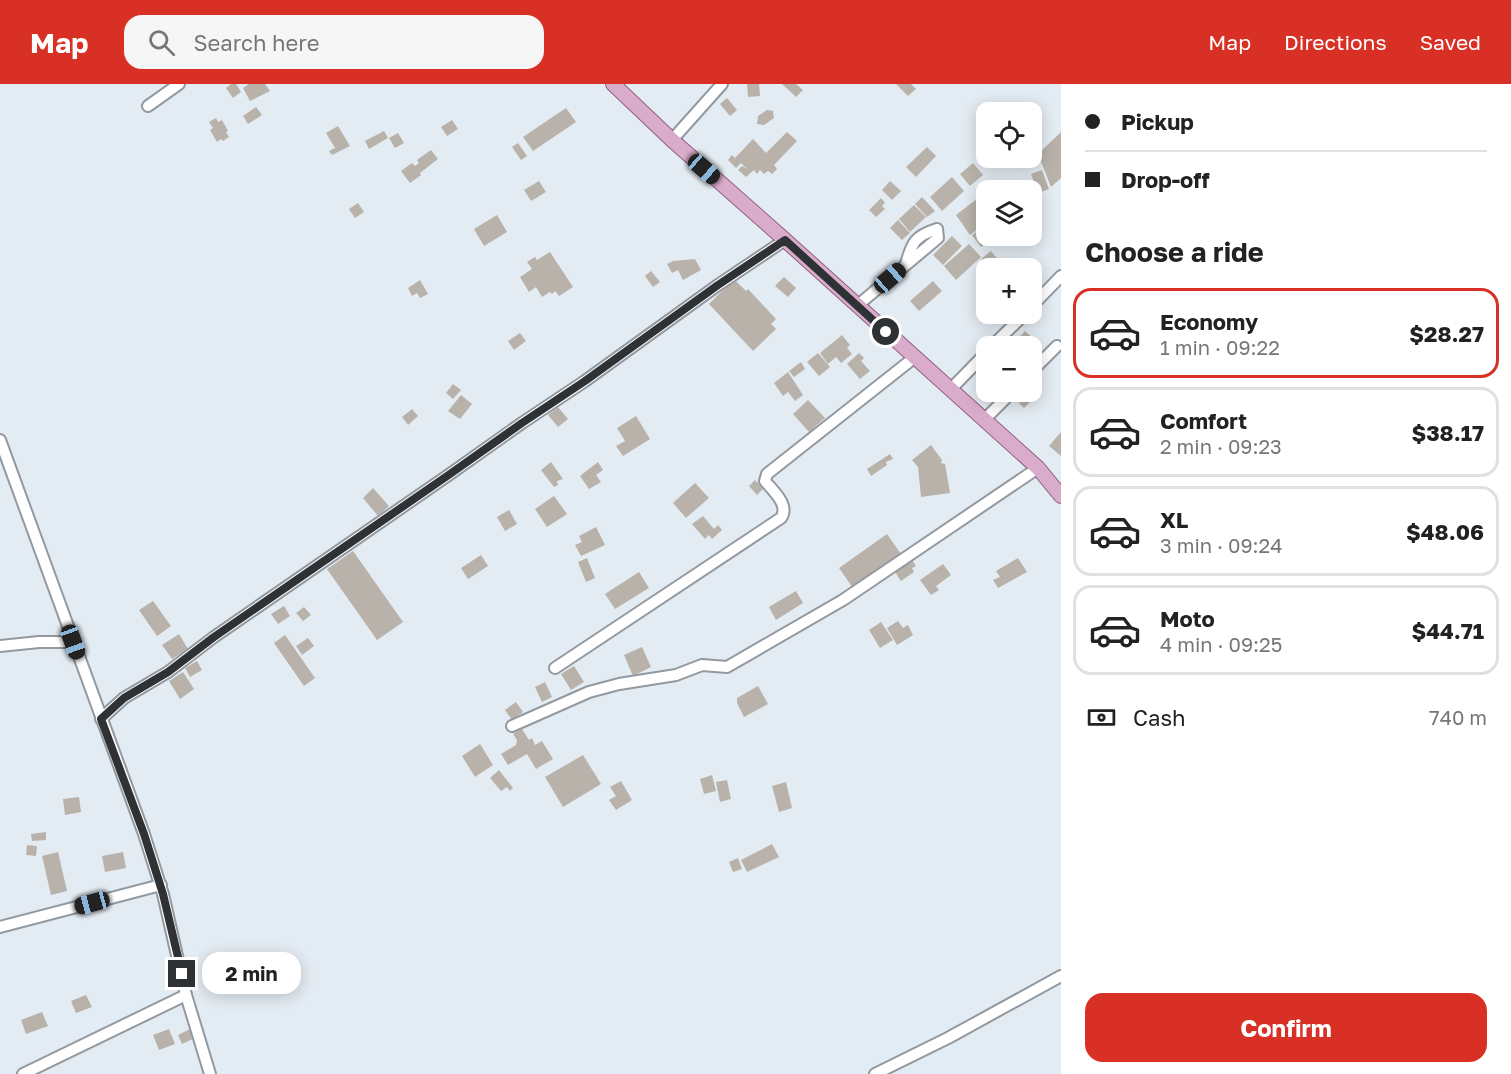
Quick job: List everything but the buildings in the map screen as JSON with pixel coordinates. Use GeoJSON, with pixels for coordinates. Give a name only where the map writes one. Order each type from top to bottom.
{"type":"FeatureCollection","features":[{"type":"Feature","properties":{"kind":"main road"},"geometry":{"type":"LineString","coordinates":[[613,84],[672,140],[1038,468],[1061,496]]}},
{"type":"Feature","properties":{"kind":"street"},"geometry":{"type":"LineString","coordinates":[[148,106],[179,84]]}},
{"type":"Feature","properties":{"kind":"street"},"geometry":{"type":"LineString","coordinates":[[672,140],[723,84]]}},
{"type":"Feature","properties":{"kind":"street"},"geometry":{"type":"LineString","coordinates":[[101,719],[124,698],[168,672],[214,637],[785,240]]}},
{"type":"Feature","properties":{"kind":"street"},"geometry":{"type":"LineString","coordinates":[[858,306],[906,264]]}},
{"type":"Feature","properties":{"kind":"street"},"geometry":{"type":"LineString","coordinates":[[1042,296],[1061,276]]}},
{"type":"Feature","properties":{"kind":"street"},"geometry":{"type":"LineString","coordinates":[[1002,336],[1015,324]]}},
{"type":"Feature","properties":{"kind":"street"},"geometry":{"type":"LineString","coordinates":[[1042,361],[1057,346]]}},
{"type":"Feature","properties":{"kind":"street"},"geometry":{"type":"LineString","coordinates":[[555,668],[782,518],[785,506],[765,481],[767,474],[915,357]]}},
{"type":"Feature","properties":{"kind":"street"},"geometry":{"type":"LineString","coordinates":[[951,389],[976,363]]}},
{"type":"Feature","properties":{"kind":"street"},"geometry":{"type":"LineString","coordinates":[[984,420],[1002,402]]}},
{"type":"Feature","properties":{"kind":"street"},"geometry":{"type":"LineString","coordinates":[[0,440],[144,834],[160,885],[186,994],[210,1074]]}},
{"type":"Feature","properties":{"kind":"street"},"geometry":{"type":"LineString","coordinates":[[512,726],[599,689],[676,675],[702,665],[727,667],[843,600],[1038,468]]}},
{"type":"Feature","properties":{"kind":"street"},"geometry":{"type":"LineString","coordinates":[[0,476],[13,476]]}},
{"type":"Feature","properties":{"kind":"street"},"geometry":{"type":"LineString","coordinates":[[0,646],[39,642],[73,642]]}},
{"type":"Feature","properties":{"kind":"street"},"geometry":{"type":"LineString","coordinates":[[0,927],[160,885]]}},
{"type":"Feature","properties":{"kind":"street"},"geometry":{"type":"LineString","coordinates":[[875,1074],[948,1038],[1061,976]]}},
{"type":"Feature","properties":{"kind":"street"},"geometry":{"type":"LineString","coordinates":[[22,1074],[186,994]]}},
{"type":"Feature","properties":{"kind":"route"},"geometry":{"type":"LineString","coordinates":[[182,974],[163,894],[144,834],[101,719],[124,698],[168,672],[214,637],[785,240],[886,332]]}}]}
